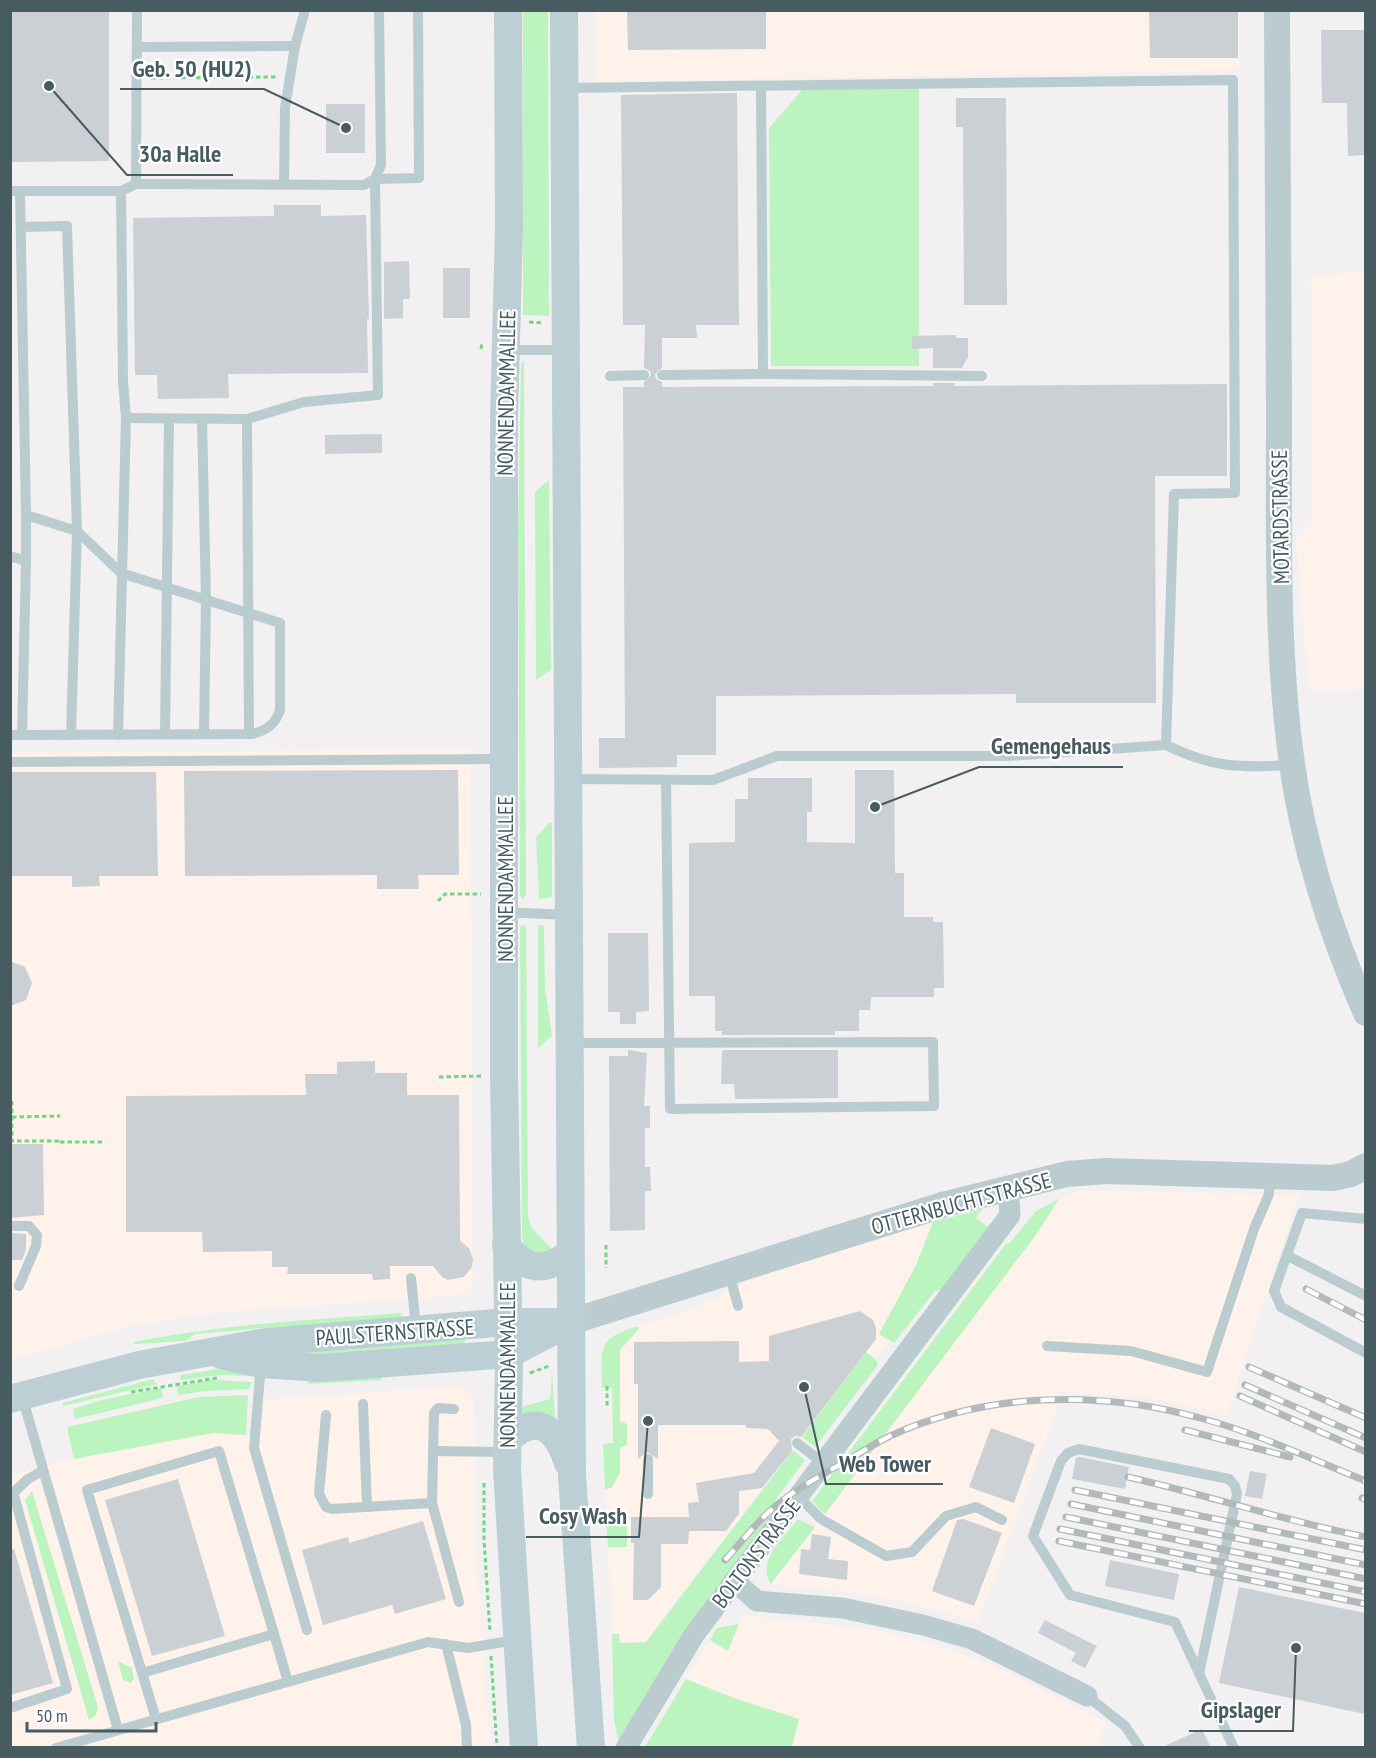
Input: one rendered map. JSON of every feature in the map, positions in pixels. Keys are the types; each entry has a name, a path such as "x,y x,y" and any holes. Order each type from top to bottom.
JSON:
{"main road":[{"name":"NONNENDAMMALLEE","path":"508,10 504,759 506,1245 508,1322 519,1364 500,1448 507,1509 503,1642 524,1748"},
{"path":"564,10 570,1322 591,1748"},
{"path":"506,1245 515,1258 527,1266 541,1267 556,1264 569,1254"},
{"name":"PAULSTERNSTRASSE","path":"16,1397 139,1365 266,1342 508,1322 570,1322"},
{"name":"PAULSTERNSTRASSE","path":"210,1352 261,1364 321,1368 519,1364 570,1322"},
{"path":"500,1448 516,1432 528,1427 541,1426 553,1431 563,1447 578,1492"}],"street":[{"name":"MOTARDSTRASSE","path":"1277,10 1280,521 1286,705 1292,765 1327,914 1365,1012"},
{"path":"1334,1178 1351,1174 1365,1166"},
{"name":"OTTERNBUCHTSTRASSE","path":"570,1322 1008,1187 1067,1174 1106,1171 1334,1178 1365,1182"},
{"name":"BOLTONSTRASSE","path":"626,1748 709,1615 1010,1215 1008,1187"},
{"path":"734,1581 757,1601 842,1608 923,1625 972,1639 1088,1696"}],"lane":[{"path":"136,184 137,10"},
{"path":"284,185 285,108 295,46 305,10"},
{"path":"126,418 247,419 304,402 378,395 375,179 381,165 379,10"},
{"path":"22,735 26,515 21,227 15,191 122,191 136,184 364,186 375,179 419,178 418,10"},
{"path":"137,47 295,46"},
{"path":"564,88 1233,80 1235,492 1174,494 1166,745"},
{"path":"761,86 763,374"},
{"path":"118,735 126,418 123,381 122,191"},
{"path":"21,227 67,226 77,531 71,735"},
{"path":"506,350 565,337"},
{"path":"610,376 644,375"},
{"path":"662,375 982,376"},
{"path":"165,734 169,419"},
{"path":"202,419 206,599 204,734"},
{"path":"247,419 249,734"},
{"path":"10,735 249,734 265,731 276,721 280,710 280,623 121,573 77,531 26,515"},
{"path":"10,556 26,561"},
{"path":"568,779 713,780 777,756 1008,756 1166,745 1201,762 1247,768 1292,765"},
{"path":"10,762 504,759"},
{"path":"569,1043 669,1041 933,1042 934,1106 670,1109 669,1041 666,780"},
{"path":"505,912 568,915"},
{"path":"1047,1346 1131,1352 1207,1372 1254,1229 1269,1194 1270,1176"},
{"path":"1365,1219 1302,1213 1274,1291 1281,1307 1365,1353"},
{"path":"10,1226 28,1226 37,1235 36,1246 19,1286"},
{"path":"1288,1256 1365,1296"},
{"path":"729,1272 738,1306"},
{"path":"411,1278 416,1331"},
{"path":"261,1364 254,1448 307,1630"},
{"path":"16,1397 42,1471 118,1730"},
{"path":"363,1404 367,1507"},
{"path":"454,1409 435,1409 432,1503 459,1602"},
{"path":"326,1415 319,1494 329,1508 432,1503"},
{"path":"797,1443 823,1463"},
{"path":"433,1452 500,1448"},
{"path":"1199,1674 1237,1494 1235,1486 1229,1479 1079,1449 1068,1453 1061,1461 1033,1536 1070,1595 1175,1622 1199,1674 1234,1748"},
{"path":"156,1719 87,1490 219,1451 288,1682"},
{"path":"648,1459 648,1494"},
{"path":"10,1708 67,1689 12,1495 28,1479 42,1471"},
{"path":"798,1496 821,1519 886,1556 912,1552 946,1516 976,1507 1002,1520"},
{"path":"142,1673 274,1634"},
{"path":"56,1748 428,1642 468,1647 503,1642"},
{"path":"446,1644 466,1725 467,1748"},
{"path":"1088,1696 1125,1726 1140,1748"}],"path":[{"path":"137,78 290,76"},
{"path":"507,322 565,337"},
{"path":"438,901 445,894 481,894"},
{"path":"439,1077 482,1076"},
{"path":"12,1101 12,1141 103,1142"},
{"path":"11,1117 60,1116"},
{"path":"606,1245 606,1268"},
{"path":"519,1364 551,1366"},
{"path":"123,1394 222,1378"},
{"path":"607,1386 607,1408"},
{"path":"497,1748 503,1642 484,1539 500,1448"}],"shaded area":[{"path":"595,11 1240,11 1240,70 596,82"},
{"path":"1365,271 1365,689 1309,690 1296,540 1312,523 1311,276"},
{"path":"470,750 473,1283 461,1295 201,1314 125,1327 11,1360 11,752"},
{"path":"1083,1190 1299,1195 1226,1416 1147,1397 1058,1392 1057,1407 978,1622 906,1602 862,1594 771,1584 1038,1232 1059,1199"},
{"path":"974,1210 880,1334 889,1342 876,1360 866,1352 659,1623 615,1693 603,1444 613,1443 612,1388 602,1388 602,1350 614,1333 694,1309 752,1280 787,1267"},
{"path":"462,1386 474,1399 475,1535 490,1747 11,1748 11,1476 60,1461 213,1433 261,1436 262,1400"},
{"path":"742,1615 875,1630 939,1645 1006,1671 1106,1723 1097,1747 645,1748 710,1640 728,1651"}],"green space":[{"path":"523,11 548,11 549,316 523,315"},
{"path":"919,87 919,366 771,366 769,128 802,90"},
{"path":"524,361 526,895 523,899 520,895 518,531 521,364"},
{"path":"549,480 551,670 536,680 535,492"},
{"path":"549,823 552,823 552,897 539,899 536,837"},
{"path":"538,925 543,925 544,928 545,988 552,1036 538,1048"},
{"path":"520,926 526,927 528,1216 531,1227 552,1249 540,1254 524,1248 522,1232"},
{"path":"1059,1199 1038,1232 825,1514 812,1501 1006,1244 1009,1244 1036,1211"},
{"path":"982,1209 976,1218 991,1229 946,1289 935,1291 894,1343 879,1334 916,1265 933,1222"},
{"path":"401,1313 402,1323 293,1331 287,1326 195,1334 186,1341 134,1344 133,1342 233,1327"},
{"path":"639,1326 639,1329 620,1350 620,1421 627,1424 627,1445 620,1448 620,1472 612,1488 605,1489 603,1444 613,1443 612,1388 602,1388 602,1354 608,1340 625,1330"},
{"path":"465,1336 465,1345 301,1357 268,1351"},
{"path":"866,1352 876,1360 878,1365 815,1447 802,1437"},
{"path":"225,1368 248,1371 247,1376 223,1375 180,1380 181,1375"},
{"path":"552,1372 555,1419 519,1421 517,1408 550,1399"},
{"path":"381,1375 382,1380 308,1384 308,1378"},
{"path":"153,1379 157,1384 63,1406 62,1403"},
{"path":"212,1380 252,1382 249,1389 178,1395 177,1386"},
{"path":"161,1388 163,1398 75,1419 73,1409 102,1400"},
{"path":"248,1395 246,1435 213,1433 74,1459 67,1427 199,1397"},
{"path":"793,1450 805,1460 776,1499 774,1514 619,1744 614,1719 612,1634 619,1634 620,1643 646,1642"},
{"path":"32,1491 98,1707 96,1715 89,1720 25,1500"},
{"path":"606,1518 627,1518 627,1547 608,1547"},
{"path":"798,1519 815,1527 771,1584 767,1575 769,1558"},
{"path":"739,1624 728,1651 710,1640 717,1628"},
{"path":"118,1661 132,1668 134,1679 131,1683 123,1680"},
{"path":"686,1679 734,1698 799,1719 792,1747 645,1747"}],"building":[{"path":"10,10 109,10 109,161 10,162"},
{"path":"627,10 766,10 766,49 628,50"},
{"path":"1149,10 1238,10 1238,58 1150,58"},
{"path":"1321,30 1365,30 1365,155 1348,156 1347,103 1322,103"},
{"path":"737,93 739,325 696,325 697,338 662,338 662,368 655,374 656,379 662,382 662,387 933,386 933,383 955,383 954,386 1227,384 1227,476 1155,476 1156,703 1016,703 1016,694 716,696 716,755 677,755 677,767 599,768 599,738 625,738 623,387 644,387 644,382 651,375 650,371 644,368 645,325 623,325 621,95"},
{"path":"956,98 1006,98 1007,305 964,305 963,127 956,127"},
{"path":"326,104 365,104 365,153 326,153"},
{"path":"274,205 321,205 321,216 366,215 368,373 228,374 229,398 158,399 157,375 135,375 133,218 274,216"},
{"path":"409,261 410,299 403,299 403,318 384,319 384,262"},
{"path":"443,268 470,268 470,318 443,318"},
{"path":"956,335 956,338 968,338 968,357 962,368 933,368 933,348 912,349 912,336"},
{"path":"382,434 382,453 325,454 325,435"},
{"path":"458,770 459,875 418,875 419,889 377,889 377,875 185,876 184,771"},
{"path":"855,770 894,770 895,873 904,873 904,917 933,917 933,922 943,922 944,988 934,988 934,997 871,997 870,1010 859,1010 859,1031 835,1031 835,1035 722,1035 722,1031 715,1031 715,996 689,996 689,843 735,842 735,799 748,799 748,778 812,778 812,812 807,812 807,842 855,843"},
{"path":"10,772 156,772 158,876 99,876 100,886 72,887 72,876 10,876"},
{"path":"608,933 648,933 649,1011 636,1012 636,1024 620,1024 620,1012 608,1012"},
{"path":"10,961 25,967 32,983 26,1000 10,1006"},
{"path":"628,1050 647,1053 644,1106 650,1106 650,1128 645,1128 645,1167 650,1167 651,1191 645,1191 645,1230 610,1231 609,1056 628,1056"},
{"path":"722,1050 838,1050 838,1098 735,1099 734,1084 721,1084"},
{"path":"375,1061 375,1073 407,1073 407,1095 459,1095 460,1241 469,1248 473,1259 472,1267 464,1277 448,1280 442,1277 433,1266 390,1266 390,1279 373,1280 372,1274 287,1274 288,1267 272,1267 272,1251 203,1252 202,1232 126,1232 126,1096 306,1095 305,1074 337,1074 337,1062"},
{"path":"10,1144 43,1144 44,1215 10,1218"},
{"path":"10,1233 26,1234 26,1250 22,1260 10,1260"},
{"path":"860,1311 873,1320 876,1339 801,1437 795,1436 791,1439 792,1451 762,1488 739,1491 739,1514 726,1531 689,1531 688,1544 661,1544 661,1587 648,1600 633,1600 634,1543 631,1543 631,1517 689,1517 688,1503 699,1502 696,1483 754,1473 779,1441 768,1429 746,1428 746,1425 658,1425 658,1459 647,1452 638,1459 638,1384 634,1384 634,1342 739,1341 739,1362 769,1361 769,1336"},
{"path":"991,1428 1035,1444 1014,1503 969,1487"},
{"path":"1076,1458 1129,1467 1125,1489 1072,1479"},
{"path":"1250,1471 1267,1474 1262,1499 1245,1496"},
{"path":"178,1479 225,1636 152,1656 105,1500"},
{"path":"963,1519 1002,1533 974,1606 932,1591 957,1520"},
{"path":"423,1521 446,1599 395,1614 392,1605 323,1625 302,1550 348,1537 349,1543"},
{"path":"812,1534 831,1537 828,1559 848,1561 847,1580 799,1574 801,1549 810,1550"},
{"path":"10,1549 14,1549 53,1683 10,1695"},
{"path":"1110,1560 1179,1574 1174,1600 1105,1586"},
{"path":"1239,1587 1365,1613 1365,1714 1219,1683"},
{"path":"1045,1620 1097,1646 1085,1668 1071,1661 1076,1653 1038,1633"},
{"path":"1202,1729 1211,1748 1160,1748"}],"railway":[{"path":"1306,1289 1366,1320"},
{"path":"1249,1367 1366,1418"},
{"path":"1245,1385 1366,1438"},
{"path":"1240,1396 1366,1452"},
{"path":"725,1560 779,1503 878,1442 927,1421 1004,1404 1044,1400 1083,1400 1162,1409 1242,1431 1366,1481"},
{"path":"1185,1430 1290,1457"},
{"path":"1128,1477 1366,1537"},
{"path":"1075,1490 1366,1550"},
{"path":"1362,1498 1366,1500"},
{"path":"1071,1504 1366,1565"},
{"path":"1066,1517 1366,1579"},
{"path":"1060,1529 1366,1592"},
{"path":"1059,1541 1366,1604"}],"place":[{"name":"30a Halle","path":"49,86"},
{"name":"Geb. 50 (HU2)","path":"346,128"},
{"name":"Gemengehaus","path":"875,807"},
{"name":"Web Tower","path":"804,1387"},
{"name":"Cosy Wash","path":"648,1421"},
{"name":"Gipslager","path":"1296,1648"}]}
